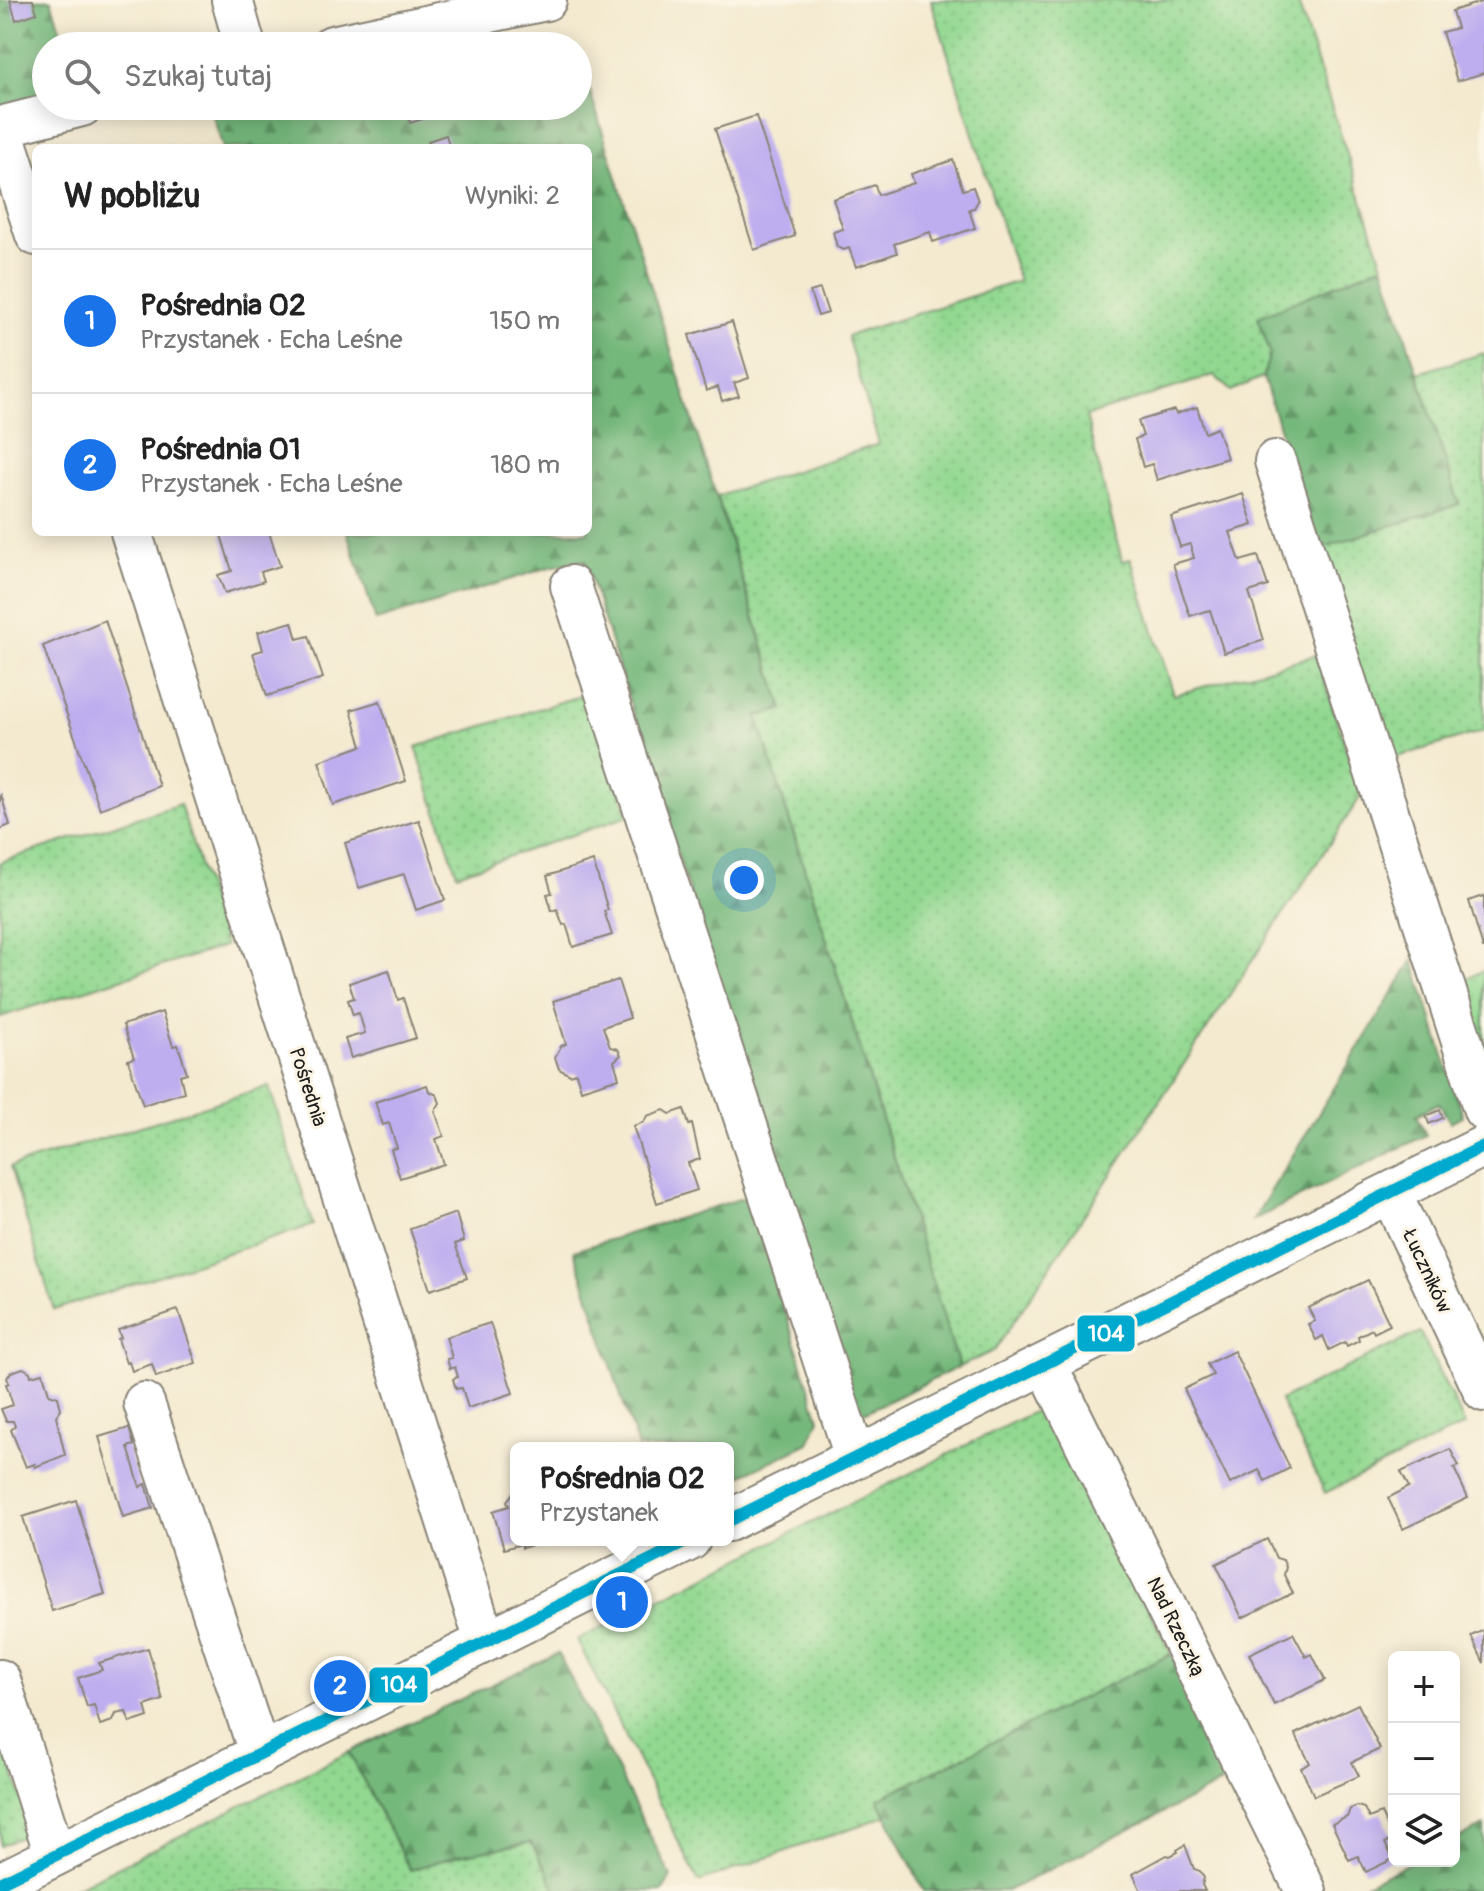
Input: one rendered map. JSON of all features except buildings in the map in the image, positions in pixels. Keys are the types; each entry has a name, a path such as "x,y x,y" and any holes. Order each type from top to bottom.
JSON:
{"street":[{"path":"232,0 241,32"},
{"path":"397,32 546,0"},
{"path":"32,119 1,127 32,223"},
{"path":"1275,461 1484,1110"},
{"name":"Pośrednia","path":"132,536 485,1641"},
{"path":"571,586 855,1457"},
{"path":"734,1518 1484,1146"},
{"name":"Łuczników","path":"1391,1194 1484,1391"},
{"name":"Nad Rzeczką","path":"1046,1364 1306,1891"},
{"path":"144,1403 260,1755"},
{"path":"12,1883 55,1855 678,1546"},
{"path":"0,1680 55,1855"}],"green space":[{"path":"0,0 51,0 61,32 32,32 32,101 0,109"},
{"path":"931,0 1297,0 1383,265 1258,317 1270,353 1263,377 1231,391 1214,375 1086,416 1122,561 1131,559 1174,695 1316,655 1361,796 995,1350 959,1367 757,715 783,709 717,496 879,444 847,336 1019,281"},
{"path":"592,98 783,710 757,716 959,1367 855,1417 585,560 550,567 376,621 348,536 592,536 592,144 222,144 214,120 592,120"},
{"path":"1383,265 1459,504 1318,549 1263,377 1270,353 1258,317"},
{"path":"1484,353 1484,731 1387,760 1318,549 1459,504 1418,373"},
{"path":"589,693 628,816 457,874 416,747"},
{"path":"180,804 225,946 0,1017 0,862"},
{"path":"1413,960 1463,1116 1450,1122 1439,1103 1416,1115 1426,1135 1253,1220"},
{"path":"1484,970 1484,1067 1457,984"},
{"path":"269,1086 313,1225 54,1310 10,1167"},
{"path":"749,1196 819,1419 809,1443 734,1479 734,1442 636,1442 574,1251"},
{"path":"1420,1332 1465,1425 1325,1493 1280,1400"},
{"path":"1049,1404 1171,1654 878,1799 886,1816 699,1882 577,1640"},
{"path":"558,1653 671,1877 662,1891 557,1891 531,1842 459,1855 410,1870 349,1752"},
{"path":"1171,1654 1232,1778 1007,1891 924,1891 878,1799"},
{"path":"0,1729 32,1832 0,1846"},
{"path":"349,1752 410,1870 459,1855 531,1842 557,1891 69,1891"},
{"path":"1484,1826 1484,1891 1352,1891 1401,1867 1460,1867 1460,1838"}],"transit line":[{"name":"104","path":"734,1518 1484,1146"},
{"name":"104","path":"0,1883 678,1546"}],"place":[{"name":"Pośrednia 02","path":"622,1602"},
{"name":"Pośrednia 01","path":"340,1686"}]}
